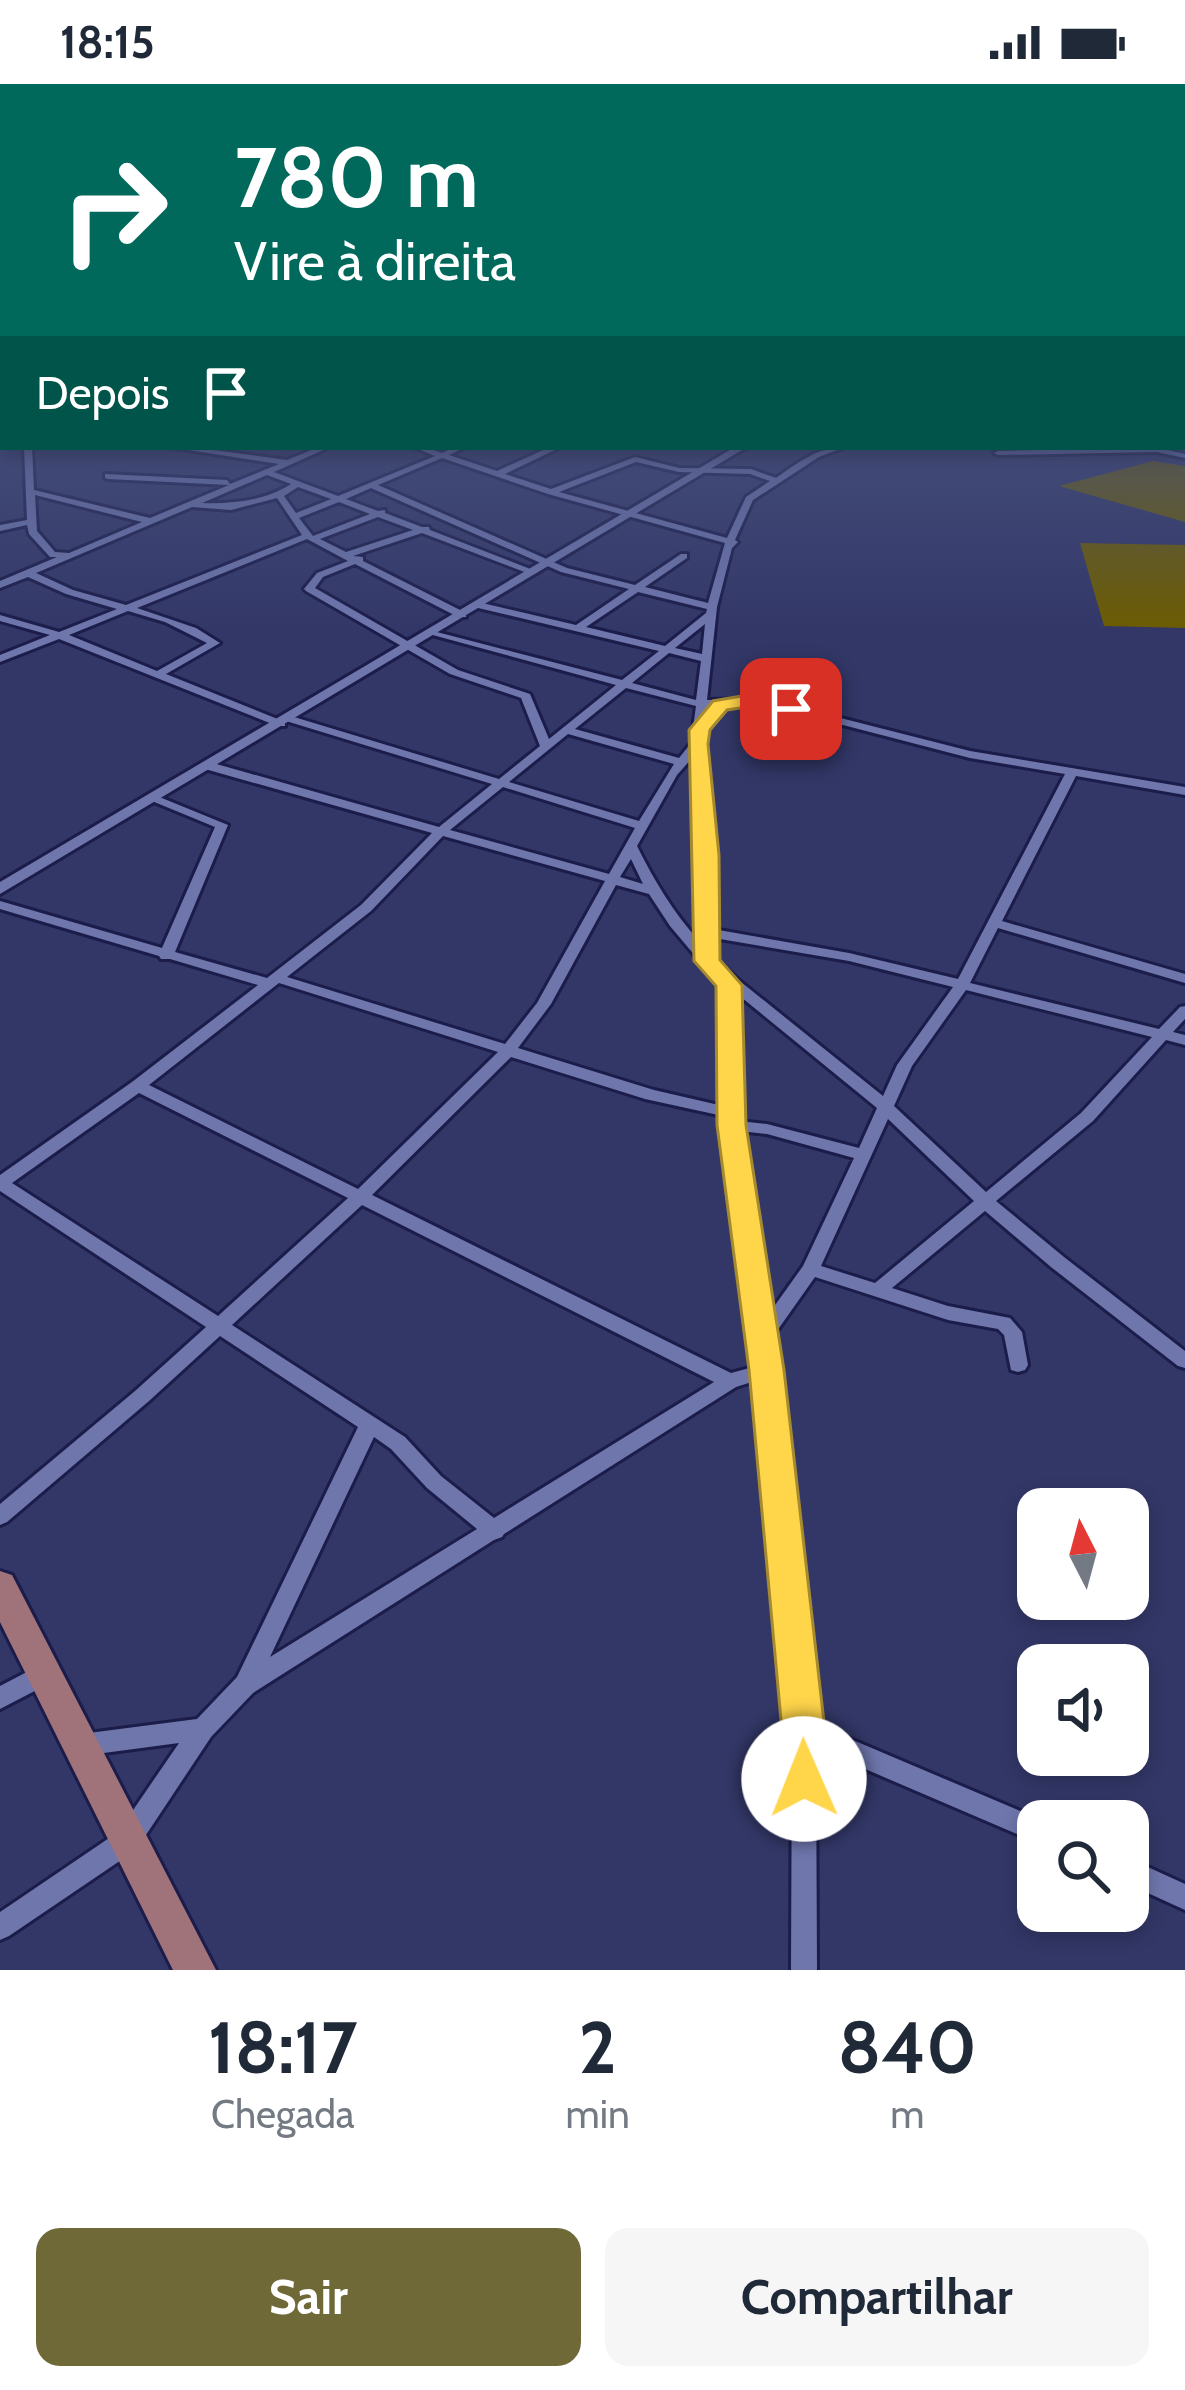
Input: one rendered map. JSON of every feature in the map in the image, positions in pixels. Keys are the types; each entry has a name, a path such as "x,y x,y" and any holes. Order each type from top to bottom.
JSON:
{"main road":[{"path":"0,1586 195,1970"}],"street":[{"path":"29,455 30,522 38,542 53,558"},
{"path":"247,455 289,464"},
{"path":"0,585 53,558 74,554 305,455"},
{"path":"496,474 539,455"},
{"path":"0,889 729,455"},
{"path":"707,961 710,933 699,737 711,611 726,543 746,503 817,455"},
{"path":"295,517 443,456 726,543"},
{"path":"551,492 630,459 701,473 740,470 778,481"},
{"path":"267,472 533,572"},
{"path":"108,476 242,482"},
{"path":"190,504 222,508 281,499 298,483"},
{"path":"373,486 549,562 711,611"},
{"path":"32,492 149,521"},
{"path":"281,499 310,537 462,614"},
{"path":"0,659 382,512"},
{"path":"0,528 30,522"},
{"path":"425,529 355,556 320,575 310,589 316,597 412,645 454,672 526,696 546,746"},
{"path":"580,627 684,556"},
{"path":"29,573 46,583 132,605 215,643 157,675"},
{"path":"478,605 703,658"},
{"path":"495,1531 434,1482 411,1453 0,1183 138,1086 366,908 442,830 711,611"},
{"path":"0,618 58,635 286,722 642,826"},
{"path":"433,632 700,704 766,702 852,727 1052,768 1068,776 1185,790"},
{"path":"0,1516 142,1396 358,1198 509,1050 544,1004 607,882 720,705"},
{"path":"565,730 682,762"},
{"path":"209,766 442,830 607,882 654,891"},
{"path":"760,1340 811,1269 904,1065 962,985 1051,818 1068,776"},
{"path":"154,799 222,825 166,956"},
{"path":"631,846 654,891 729,985 774,1015 884,1106 985,1201 1185,1361"},
{"path":"0,905 862,1154"},
{"path":"995,923 1185,979"},
{"path":"710,933 849,957 1185,1040"},
{"path":"729,985 731,1119 767,1370 804,1731 804,1970"},
{"path":"877,1292 1087,1117 1185,1010"},
{"path":"138,1086 730,1381"},
{"path":"811,1269 903,1300 1003,1323 1012,1332 1018,1365"},
{"path":"896,1280 903,1300"},
{"path":"0,1927 127,1840 203,1729 245,1685 730,1381 767,1370"},
{"path":"245,1685 369,1426"},
{"path":"0,1698 46,1673"},
{"path":"80,1745 203,1729"},
{"path":"804,1731 1017,1822"},
{"path":"1149,1881 1185,1897"}],"shaded area":[{"path":"1153,461 1185,466 1185,522 1059,486"},
{"path":"1080,543 1185,545 1185,628 1104,626"}],"route":[{"path":"791,709 742,699 720,705 700,730 698,744 707,855 707,961 729,985 731,1125 767,1370 804,1731 804,1779"}]}
